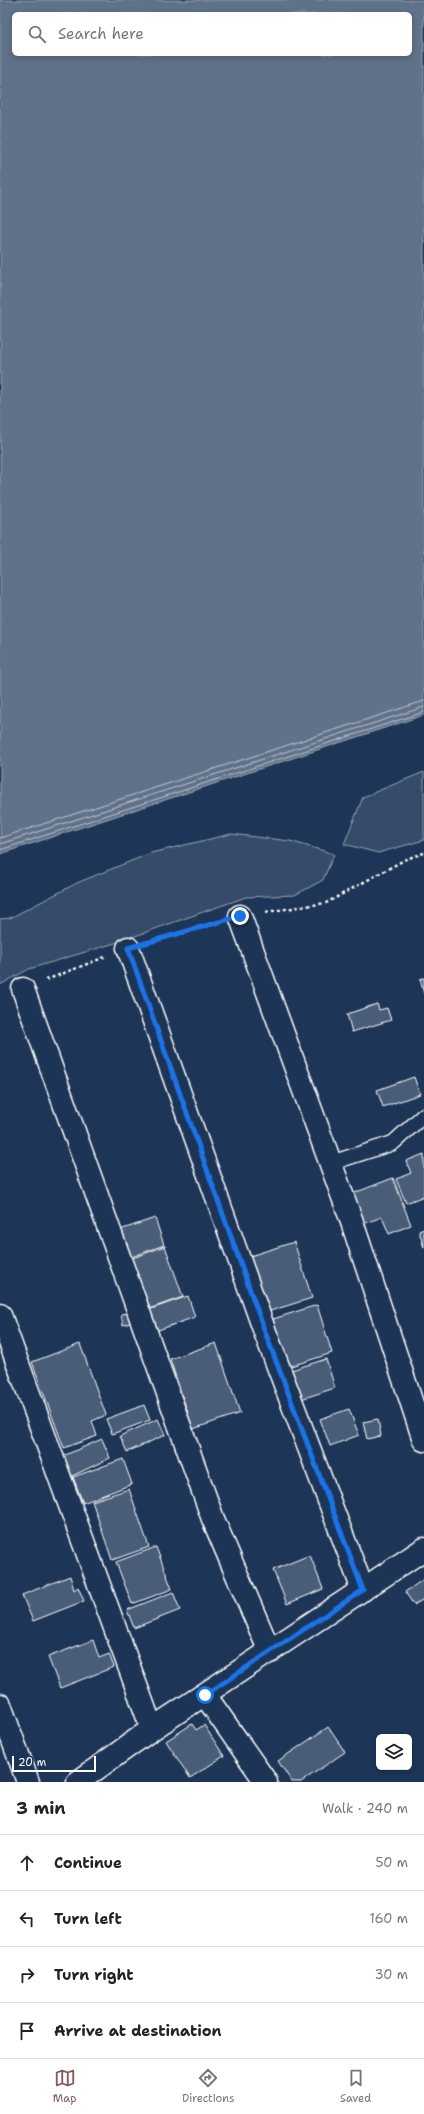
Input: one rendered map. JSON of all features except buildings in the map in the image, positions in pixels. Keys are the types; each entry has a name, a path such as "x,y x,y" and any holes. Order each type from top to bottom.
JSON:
{"street":[{"path":"240,916 351,1219 424,1440"},
{"path":"128,948 265,1332 363,1590"},
{"path":"23,988 213,1519 270,1652"},
{"path":"0,1315 152,1729"},
{"path":"78,1782 152,1729 424,1549"},
{"path":"205,1695 266,1782"},
{"path":"0,1705 28,1782"}],"lane":[{"path":"331,1163 393,1143 424,1115"}],"path":[{"path":"23,988 128,948 240,916 326,903 406,859 424,853"}],"shaded area":[{"path":"424,772 424,840 378,853 344,844 363,797"},
{"path":"231,834 290,841 334,854 323,880 295,895 246,897 115,943 29,969 0,985 0,919 10,918 79,882 151,853"}],"water":[{"path":"0,0 424,0 424,715 0,854"}],"route":[{"path":"205,1695 363,1590 265,1332 128,948 240,916"}]}
